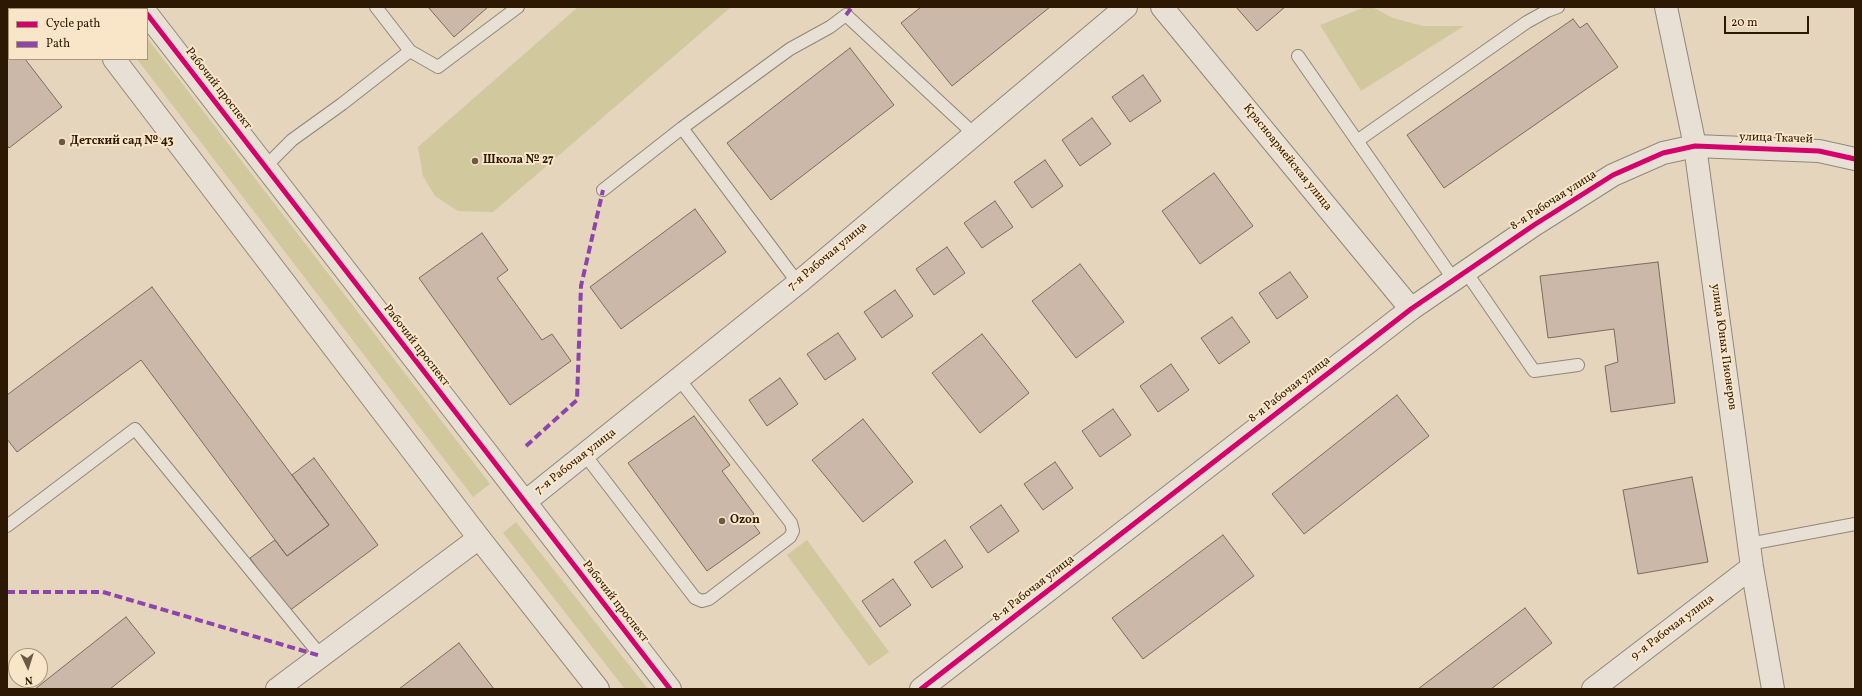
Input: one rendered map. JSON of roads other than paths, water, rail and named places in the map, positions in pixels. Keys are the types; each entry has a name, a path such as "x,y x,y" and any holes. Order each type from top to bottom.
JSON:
{"street":[{"name":"7-я Рабочая улица","path":"525,502 798,283 1126,7"},
{"name":"Красноармейская улица","path":"1162,7 1411,309"},
{"name":"улица Юных Пионеров","path":"1666,7 1695,146 1752,567 1773,689"},
{"name":"Рабочий проспект","path":"148,15 670,689"},
{"path":"115,60 479,538 598,689"},
{"name":"8-я Рабочая улица","path":"921,689 1411,309 1613,175 1663,153 1695,146"},
{"name":"улица Ткачей","path":"1695,146 1818,151 1855,159"},
{"path":"277,689 479,538"},
{"name":"9-я Рабочая улица","path":"1593,689 1752,567"}],"lane":[{"path":"376,7 410,51 438,67 518,7"},
{"path":"1357,141 1527,22 1546,10 1558,7"},
{"path":"603,190 682,128 790,49 830,27 846,15 974,134"},
{"path":"265,167 292,140 342,104 410,51"},
{"path":"1298,56 1357,141 1534,371 1578,365"},
{"path":"682,128 798,283"},
{"path":"585,455 695,598 702,601 709,599 790,537 793,531 791,523 679,379"},
{"path":"7,526 135,429 321,656"},
{"path":"1749,544 1855,524"}],"place":[{"name":"Детский сад № 43","path":"62,142"},
{"name":"Школа № 27","path":"475,161"},
{"name":"Ozon","path":"722,521"}]}
